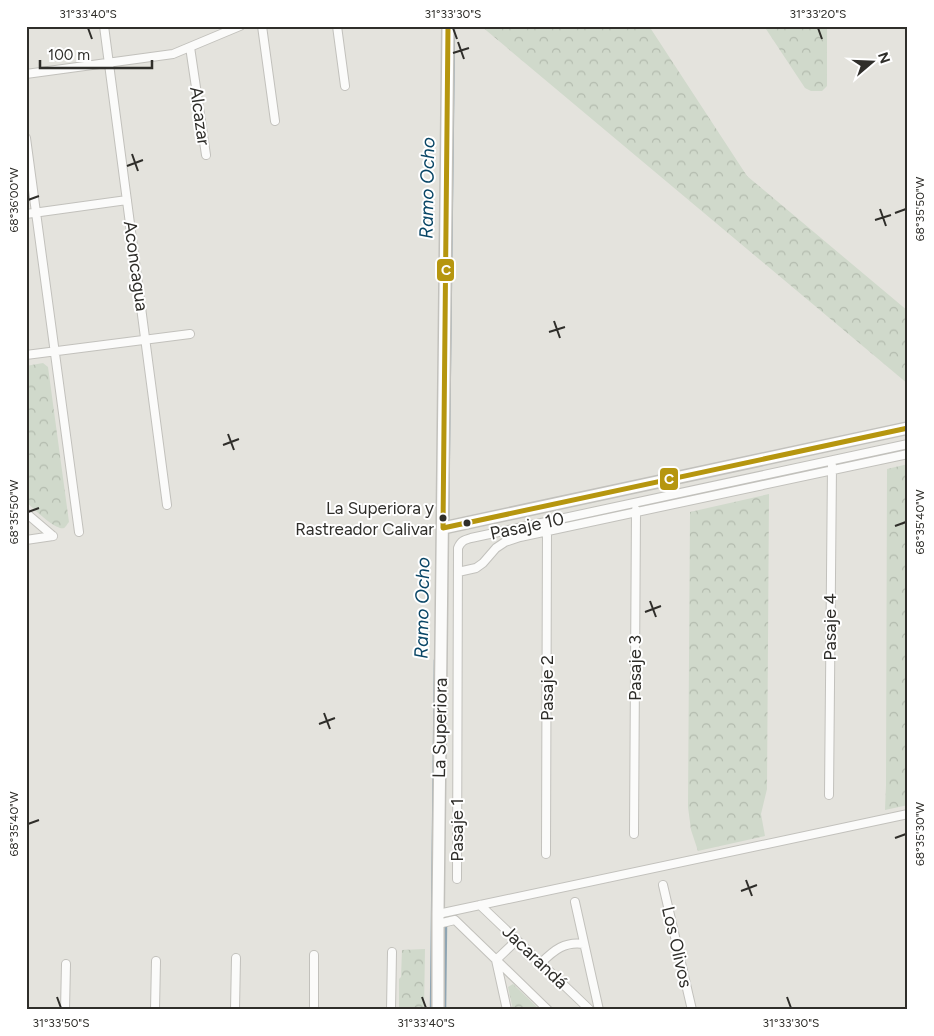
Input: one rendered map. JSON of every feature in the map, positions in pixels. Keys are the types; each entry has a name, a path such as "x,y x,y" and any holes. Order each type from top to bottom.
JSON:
{"street":[{"name":"Aconcagua","path":"104,26 167,505"},
{"path":"26,74 173,54 240,26"},
{"path":"262,26 275,121"},
{"path":"337,26 345,86"},
{"name":"La Superiora","path":"438,1010 448,26"},
{"name":"Alcazar","path":"190,47 206,155"},
{"path":"26,138 79,532"},
{"path":"26,214 127,200"},
{"path":"26,355 190,334"},
{"path":"443,528 908,428"},
{"name":"Pasaje 10","path":"908,444 463,541 458,548 458,572 468,571 484,563 496,548 504,542 547,531 908,454"},
{"name":"Pasaje 4","path":"829,795 832,460"},
{"name":"Pasaje 3","path":"634,834 636,503"},
{"path":"26,513 53,536 26,540"},
{"name":"Pasaje 2","path":"546,854 547,522"},
{"name":"Pasaje 1","path":"457,879 458,572"},
{"path":"438,919 480,905 908,814"},
{"name":"Los Olivos","path":"663,885 692,1010"},
{"path":"575,902 599,1010"},
{"name":"Jacarandá","path":"480,905 590,1010"},
{"name":"Jacarandá","path":"438,919 455,920 548,1010"},
{"path":"506,1010 496,960 517,940"},
{"path":"541,963 550,953 558,948 575,943 584,944"},
{"path":"391,1010 392,952"},
{"path":"314,955 314,1010"},
{"path":"236,958 236,1010"},
{"path":"155,1010 156,961"},
{"path":"65,1010 66,964"}],"green space":[{"path":"481,26 649,26 747,176 908,311 908,384"},
{"path":"764,26 827,26 827,86 822,91 811,91 805,88"},
{"path":"43,363 48,367 69,522 64,528 50,523 26,502 26,366"},
{"path":"908,464 908,805 885,810 887,469"},
{"path":"769,494 767,789 761,814 765,836 698,851 691,830 688,807 690,512"},
{"path":"425,949 424,1010 399,1010 399,979 401,977 402,950"},
{"path":"513,984 540,1010 513,1010 508,987"}],"waterway":[{"path":"448,522 454,26"},
{"name":"Ramo Ocho","path":"431,1010 435,660"},
{"path":"445,1010 446,925"}],"transit line":[{"name":"C","path":"448,26 443,528 908,428"}],"place":[{"name":"La Superiora y Rastreador Calivar","path":"443,518"}]}
